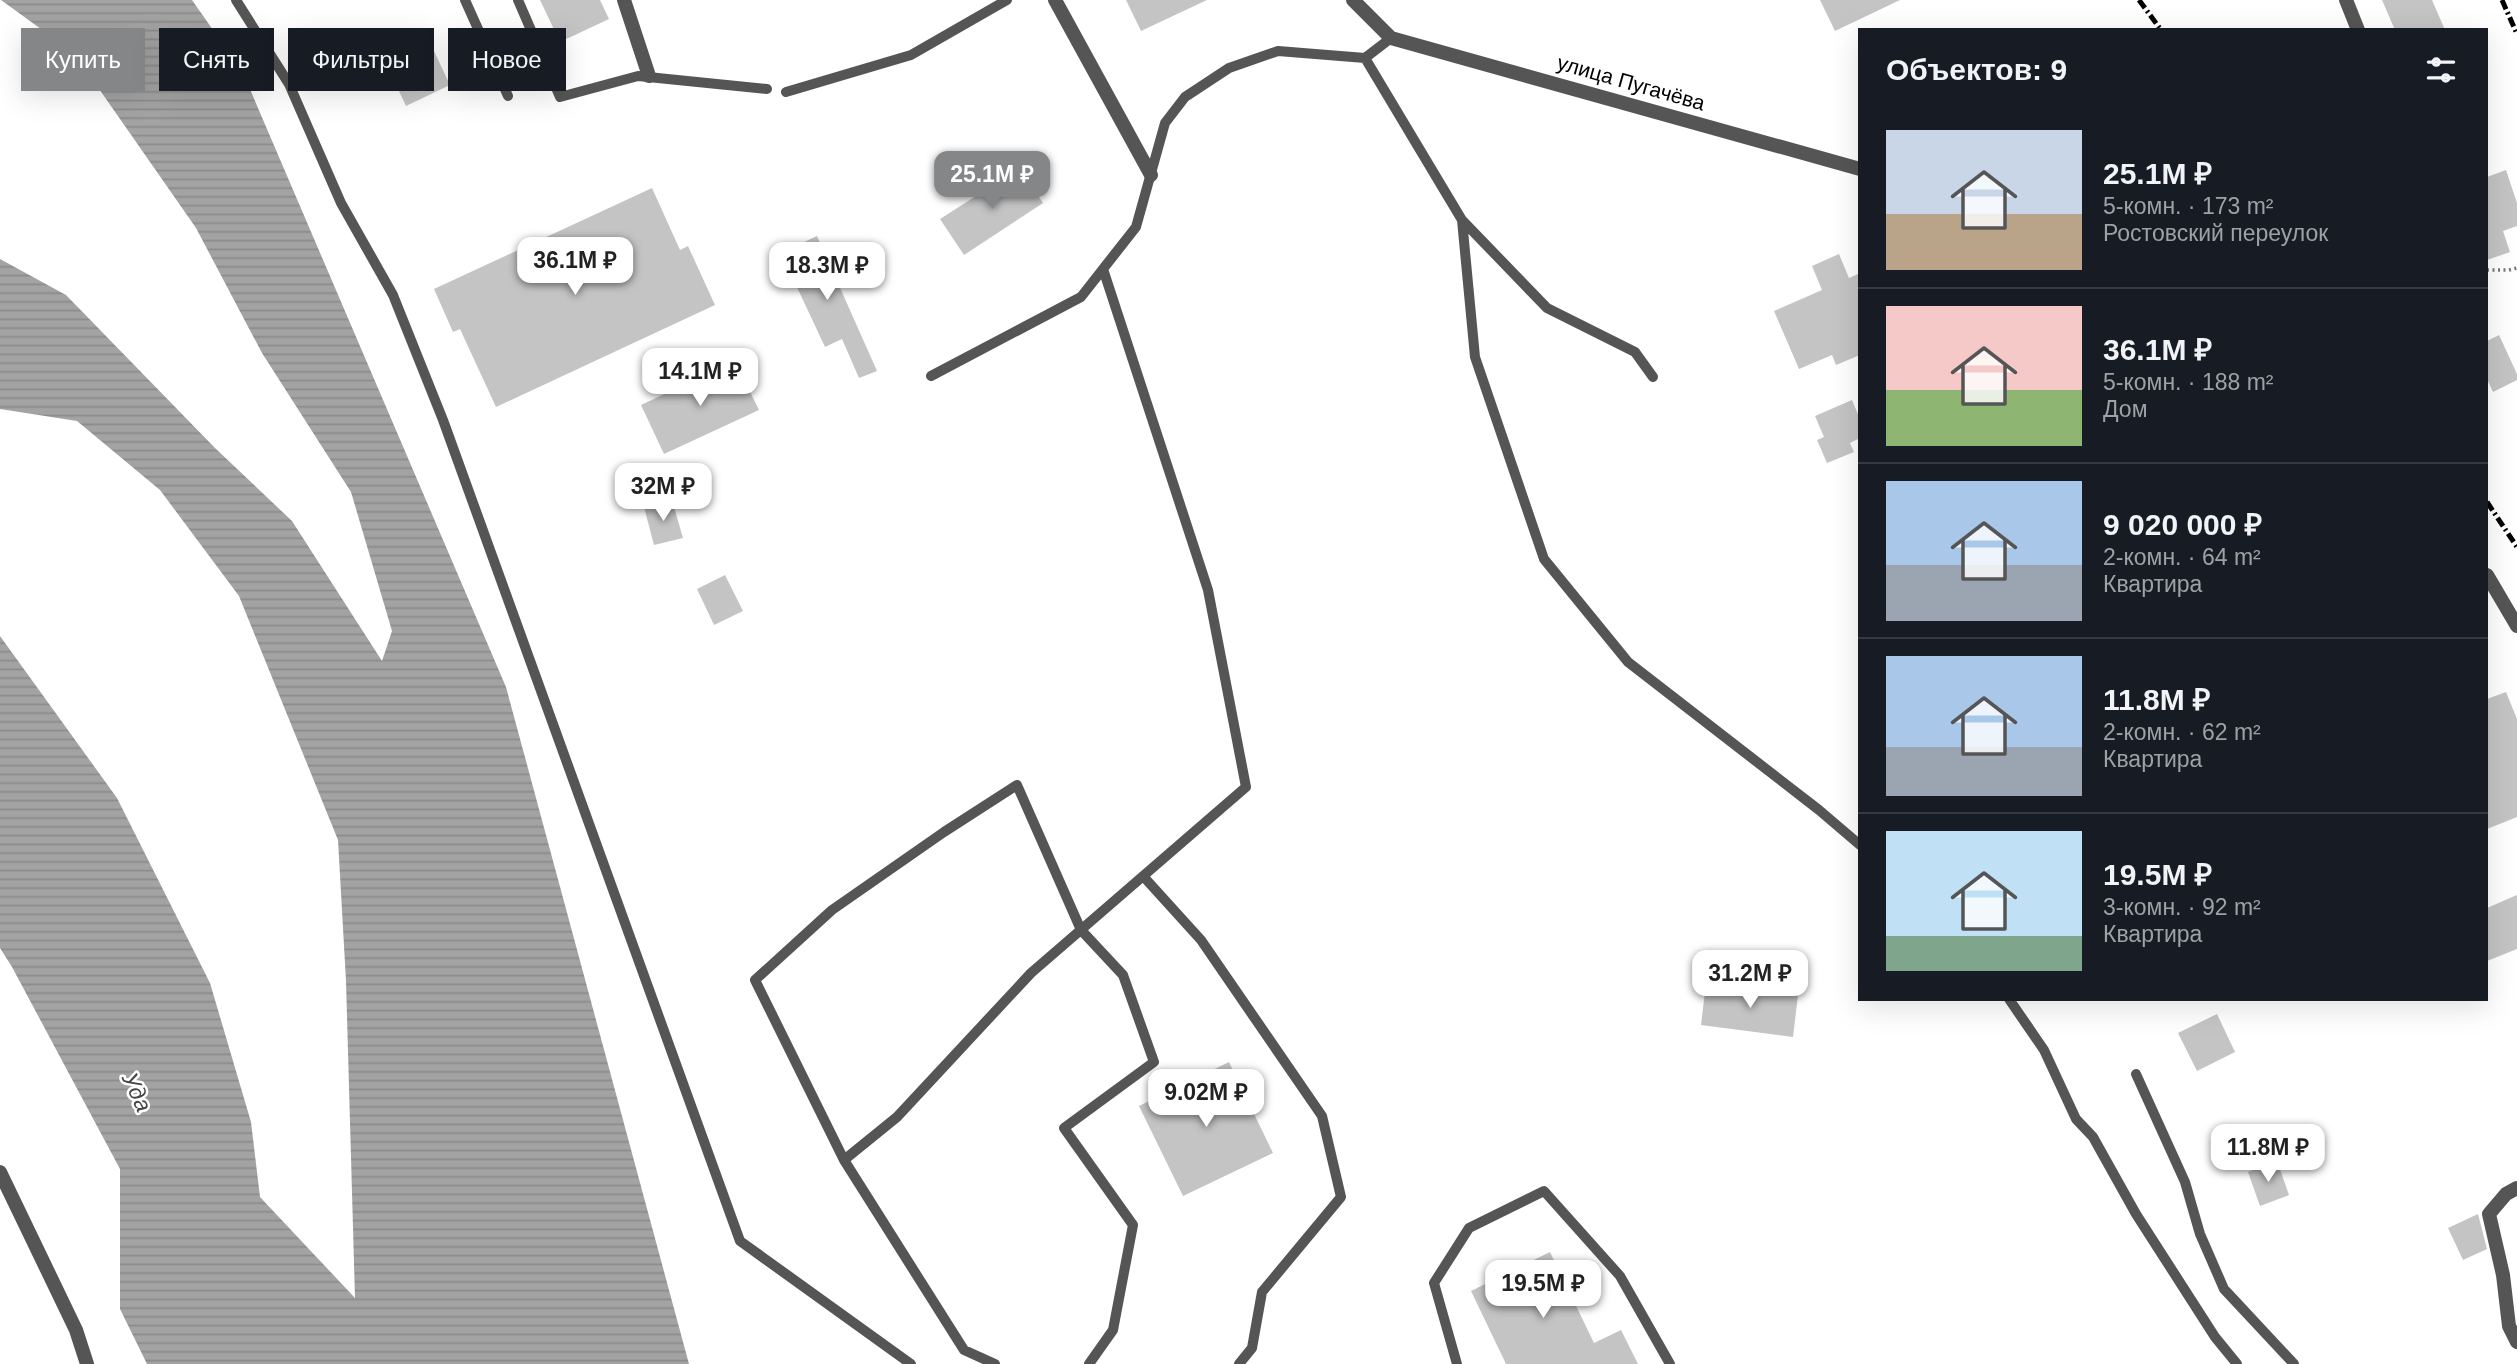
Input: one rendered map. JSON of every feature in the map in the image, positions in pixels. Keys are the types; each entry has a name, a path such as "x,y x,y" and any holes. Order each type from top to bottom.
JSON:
{"street":[{"path":"624,0 649,76"},
{"path":"1055,0 1151,175"},
{"path":"1353,0 1391,38"},
{"path":"2346,0 2357,28"},
{"name":"улица Пугачёва","path":"1391,38 1858,168"},
{"path":"2488,577 2517,626"},
{"path":"0,1172 76,1330 86,1364"},
{"path":"2517,1188 2506,1194 2489,1214 2503,1275 2509,1326 2517,1342"}],"lane":[{"path":"236,0 289,84 341,203 393,295 448,433 740,1241 911,1364"},
{"path":"465,0 508,96"},
{"path":"518,0 559,97 638,76 767,89"},
{"path":"786,92 911,54 1007,0"},
{"path":"931,376 1081,298 1136,227 1165,123 1185,97 1229,68 1278,51 1365,58 1391,38"},
{"path":"1365,58 1462,220 1547,308 1635,352 1653,377"},
{"path":"1462,220 1475,357 1544,559 1628,662 1858,843"},
{"path":"844,1160 897,1117 1031,973 1246,787 1208,590 1103,269"},
{"path":"995,1364 964,1350 844,1160 755,979 832,910 1017,785 1081,930 1124,975 1154,1062 1064,1128 1133,1225 1113,1330 1089,1364"},
{"path":"1143,876 1201,940 1322,1116 1341,1197 1262,1292 1252,1348 1239,1364"},
{"path":"2010,1001 2044,1050 2076,1119 2094,1136 2170,1270 2215,1337 2237,1364"},
{"path":"2136,1074 2185,1182 2200,1234 2224,1289 2294,1364"},
{"path":"1457,1364 1434,1283 1469,1227 1544,1191 1620,1276 1670,1364"}],"path":[{"path":"2488,270 2517,268"}],"water":[{"name":"Уда","path":"1,0 192,0 212,28 159,28 159,91 251,91 506,687 689,1364 147,1364 120,1309 120,1169 0,948 0,636 117,798 210,983 251,1122 260,1197 355,1298 346,981 338,840 239,596 160,490 77,421 0,409 0,259 66,295 215,448 292,521 382,661 392,631 351,492 262,353 196,228 100,91 145,91 145,28 40,28"}],"building":[{"path":"540,0 600,0 609,19 566,39 566,28 553,28"},
{"path":"1126,0 1207,0 1141,31"},
{"path":"1820,0 1900,0 1835,31"},
{"path":"2382,0 2432,0 2444,28 2394,28"},
{"path":"434,51 448,86 406,106 399,91 434,91"},
{"path":"1020,168 1043,203 964,255 940,219"},
{"path":"2506,170 2517,203 2517,226 2503,231 2510,252 2488,260 2488,177"},
{"path":"652,188 680,250 688,246 715,305 496,407 460,329 453,332 434,289"},
{"path":"817,236 877,371 859,378 842,339 825,347 781,253"},
{"path":"1839,254 1849,278 1858,274 1858,356 1836,365 1832,355 1799,369 1774,311 1822,290 1812,266"},
{"path":"2499,335 2517,374 2517,380 2493,392 2488,381 2488,340"},
{"path":"735,361 759,410 664,454 641,405"},
{"path":"1852,400 1858,414 1858,439 1850,443 1854,452 1827,463 1817,440 1824,437 1815,416"},
{"path":"672,500 683,538 654,545 644,507"},
{"path":"725,575 743,611 714,625 697,589"},
{"path":"2506,692 2517,719 2517,817 2488,829 2488,699"},
{"path":"2517,895 2517,949 2488,961 2488,908"},
{"path":"1706,983 1798,995 1793,1037 1701,1025"},
{"path":"2217,1014 2235,1052 2197,1071 2178,1033"},
{"path":"1229,1062 1273,1153 1183,1196 1139,1106"},
{"path":"2277,1161 2289,1195 2260,1206 2248,1172"},
{"path":"2478,1214 2487,1249 2463,1260 2448,1228"},
{"path":"1550,1252 1594,1343 1621,1330 1638,1364 1506,1364 1471,1291"}],"railway":[{"path":"2139,0 2160,28"},
{"path":"2502,0 2517,34"},
{"path":"2488,504 2517,547"}]}
